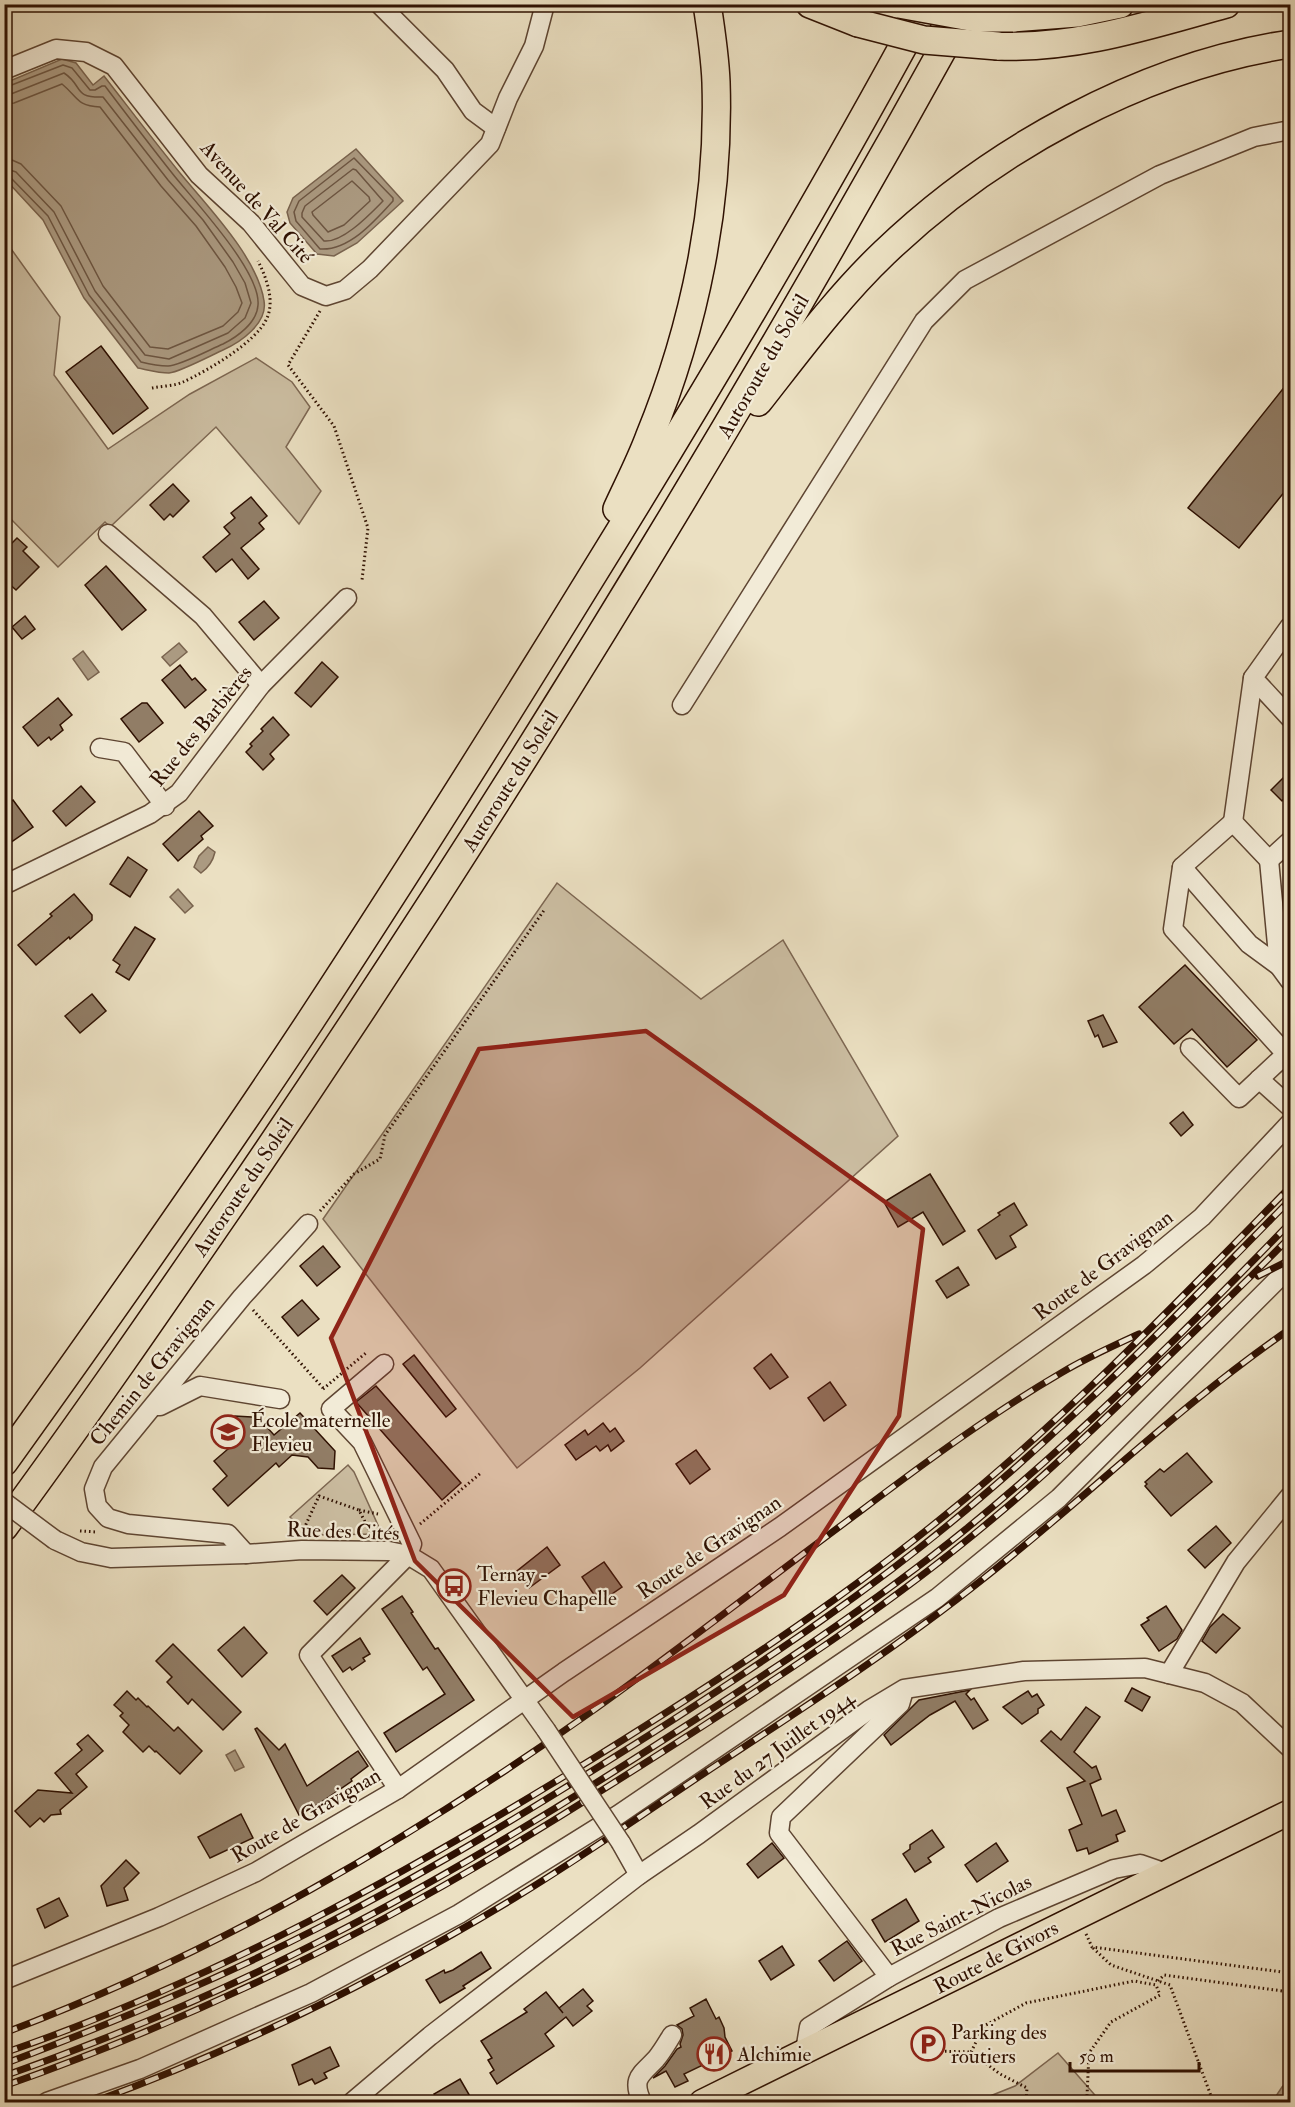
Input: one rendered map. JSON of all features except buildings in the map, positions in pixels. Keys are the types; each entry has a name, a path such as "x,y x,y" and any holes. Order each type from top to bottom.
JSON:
{"highway":[{"path":"562,625 649,440 668,390 697,282 712,192 717,131 716,79 707,4"},
{"path":"810,4 858,23 924,40 998,46 1047,46 1104,38 1226,4"},
{"path":"899,4 976,18 1013,18 1077,13 1120,4"},
{"name":"Autoroute du Soleil","path":"4,1462 137,1274 310,1022 483,753 731,346 926,4"},
{"name":"Autoroute du Soleil","path":"4,1527 164,1302 337,1050 524,759 695,482 874,175 968,4"},
{"path":"695,482 813,332 860,278 911,228 968,183 1025,144 1087,110 1124,94 1214,62 1290,44"}],"main road":[{"name":"Route de Givors","path":"702,2103 805,2050 1290,1812"}],"street":[{"path":"379,4 445,70 473,111 496,128"},
{"path":"326,296 345,290 370,269 490,144 508,98 534,46 545,4"},
{"name":"Avenue de Val Cité","path":"4,70 56,49 86,52 114,66 199,175 250,223 302,286 326,296"},
{"path":"682,705 924,321 964,280 1160,175 1254,137 1290,130"},
{"path":"108,534 203,616 261,685"},
{"name":"Rue des Barbières","path":"4,885 100,840 165,806 179,794 261,685 347,598"},
{"path":"1190,1048 1239,1098 1286,1054 1173,929 1182,867 1233,822 1253,678 1290,626"},
{"path":"1253,678 1290,718"},
{"path":"100,748 124,752 165,806"},
{"path":"1233,822 1269,860 1279,966"},
{"path":"1269,860 1290,841"},
{"path":"1182,867 1249,944 1279,966 1290,981"},
{"path":"1259,1079 1290,1107"},
{"name":"Route de Gravignan","path":"4,1980 159,1917 256,1872 398,1789 564,1672 780,1527 1144,1265 1202,1217 1290,1123"},
{"name":"Chemin de Gravignan","path":"246,1554 228,1534 128,1524 108,1518 97,1506 94,1489 103,1467 242,1297 308,1224"},
{"path":"47,2103 140,2069 311,1993 459,1914 618,1815 937,1598 963,1577 1059,1498 1290,1267"},
{"path":"384,1364 330,1408 362,1442 412,1544 408,1555 309,1655 398,1789"},
{"path":"153,1406 160,1406 200,1386 280,1399"},
{"path":"1169,1674 1236,1562 1290,1496"},
{"name":"Rue des Cités","path":"4,1502 55,1540 81,1552 111,1558 302,1550 371,1550 408,1555 431,1569 546,1730 621,1843 639,1875"},
{"name":"Rue du 27 Juillet 1944","path":"352,2103 430,2036 639,1875 869,1710 904,1689 1024,1671 1145,1668 1205,1683 1242,1703 1290,1748"},
{"path":"889,1977 779,1833 781,1817 900,1704 904,1689"},
{"name":"Rue Saint-Nicolas","path":"805,2050 809,2027 889,1977 999,1918 1114,1869 1140,1864 1166,1873"},
{"path":"639,2101 637,2091 639,2074 657,2058 672,2035"}],"path":[{"path":"152,388 182,383 240,349 256,336 268,317 270,298 265,276 256,258"},
{"path":"326,296 318,316 288,365 334,426 368,528 362,580"},
{"path":"308,1224 354,1174 380,1160 385,1136 545,909"},
{"path":"242,1297 323,1388"},
{"path":"407,1535 481,1473"},
{"path":"302,1550 302,1535 319,1496 359,1510 373,1536 371,1550"},
{"path":"1077,1917 1092,1947 1111,1965 1170,1985 1211,2096"},
{"path":"1092,1947 1290,1973"},
{"path":"1073,2103 1087,2096 1089,2053 1111,2022 1160,1995 1156,1985 1164,1975 1290,1992"},
{"path":"971,2052 984,2026 1026,2003 1134,1982 1156,1985"},
{"path":"936,2051 971,2052 1000,2074 1027,2088 1026,2103"}],"highlighted area":[{"path":"646,1031 923,1229 899,1416 784,1595 573,1717 415,1561 331,1338 479,1049"}],"shaded area":[{"path":"4,239 60,317 54,375 108,449 190,394 256,358 292,382 310,407 286,447 321,491 299,524 216,427 110,527 105,522 58,567 5,513"},
{"path":"557,883 701,999 783,940 898,1136 640,1368 517,1468 323,1219"},
{"path":"348,1465 354,1472 382,1534 308,1535 290,1517"},
{"path":"1058,2053 1101,2102 975,2102 1015,2086"}],"water":[{"path":"62,59 76,63 93,85 104,76 242,250 260,285 264,309 258,324 238,342 174,372 138,368 84,298 43,220 5,179 5,83"},
{"path":"356,149 403,201 357,243 334,256 317,254 290,223 287,212 293,198"},
{"path":"179,643 187,652 170,666 162,657"},
{"path":"83,651 99,672 88,680 73,659"},
{"path":"208,847 215,852 210,864 201,873 194,867 199,856"},
{"path":"178,889 193,906 185,913 170,897"},
{"path":"235,1750 244,1767 235,1771 226,1755"},
{"path":"1290,2079 1290,2102 1272,2102 1282,2087"}],"railway":[{"path":"4,2053 158,1993 307,1922 452,1843 523,1801 776,1641 907,1546 994,1474 1082,1395 1290,1187"},
{"path":"4,2064 85,2033 205,1982 365,1904 572,1783 779,1650 901,1562 1020,1464 1138,1353 1290,1200"},
{"path":"4,2076 128,2029 209,1994 288,1957 371,1914 541,1817 780,1664 893,1585 1009,1493 1092,1419 1290,1223"},
{"path":"4,2086 101,2050 197,2010 383,1919 532,1834 760,1689 920,1577 1018,1497 1105,1418 1290,1237"},
{"path":"1258,1276 1290,1260"},
{"path":"93,2102 202,2059 308,2011 463,1929 562,1868 812,1702 950,1605 1022,1548 1172,1419 1290,1329"},
{"path":"4,2033 161,1967 312,1889 385,1847 457,1802 598,1707 984,1421 1070,1368 1139,1334"}],"place":[{"name":"École maternelle Flevieu","path":"228,1432"},
{"name":"Ternay - Flevieu Chapelle","path":"454,1586"},
{"name":"Parking des routiers","path":"928,2044"},
{"name":"Alchimie","path":"714,2054"}]}
